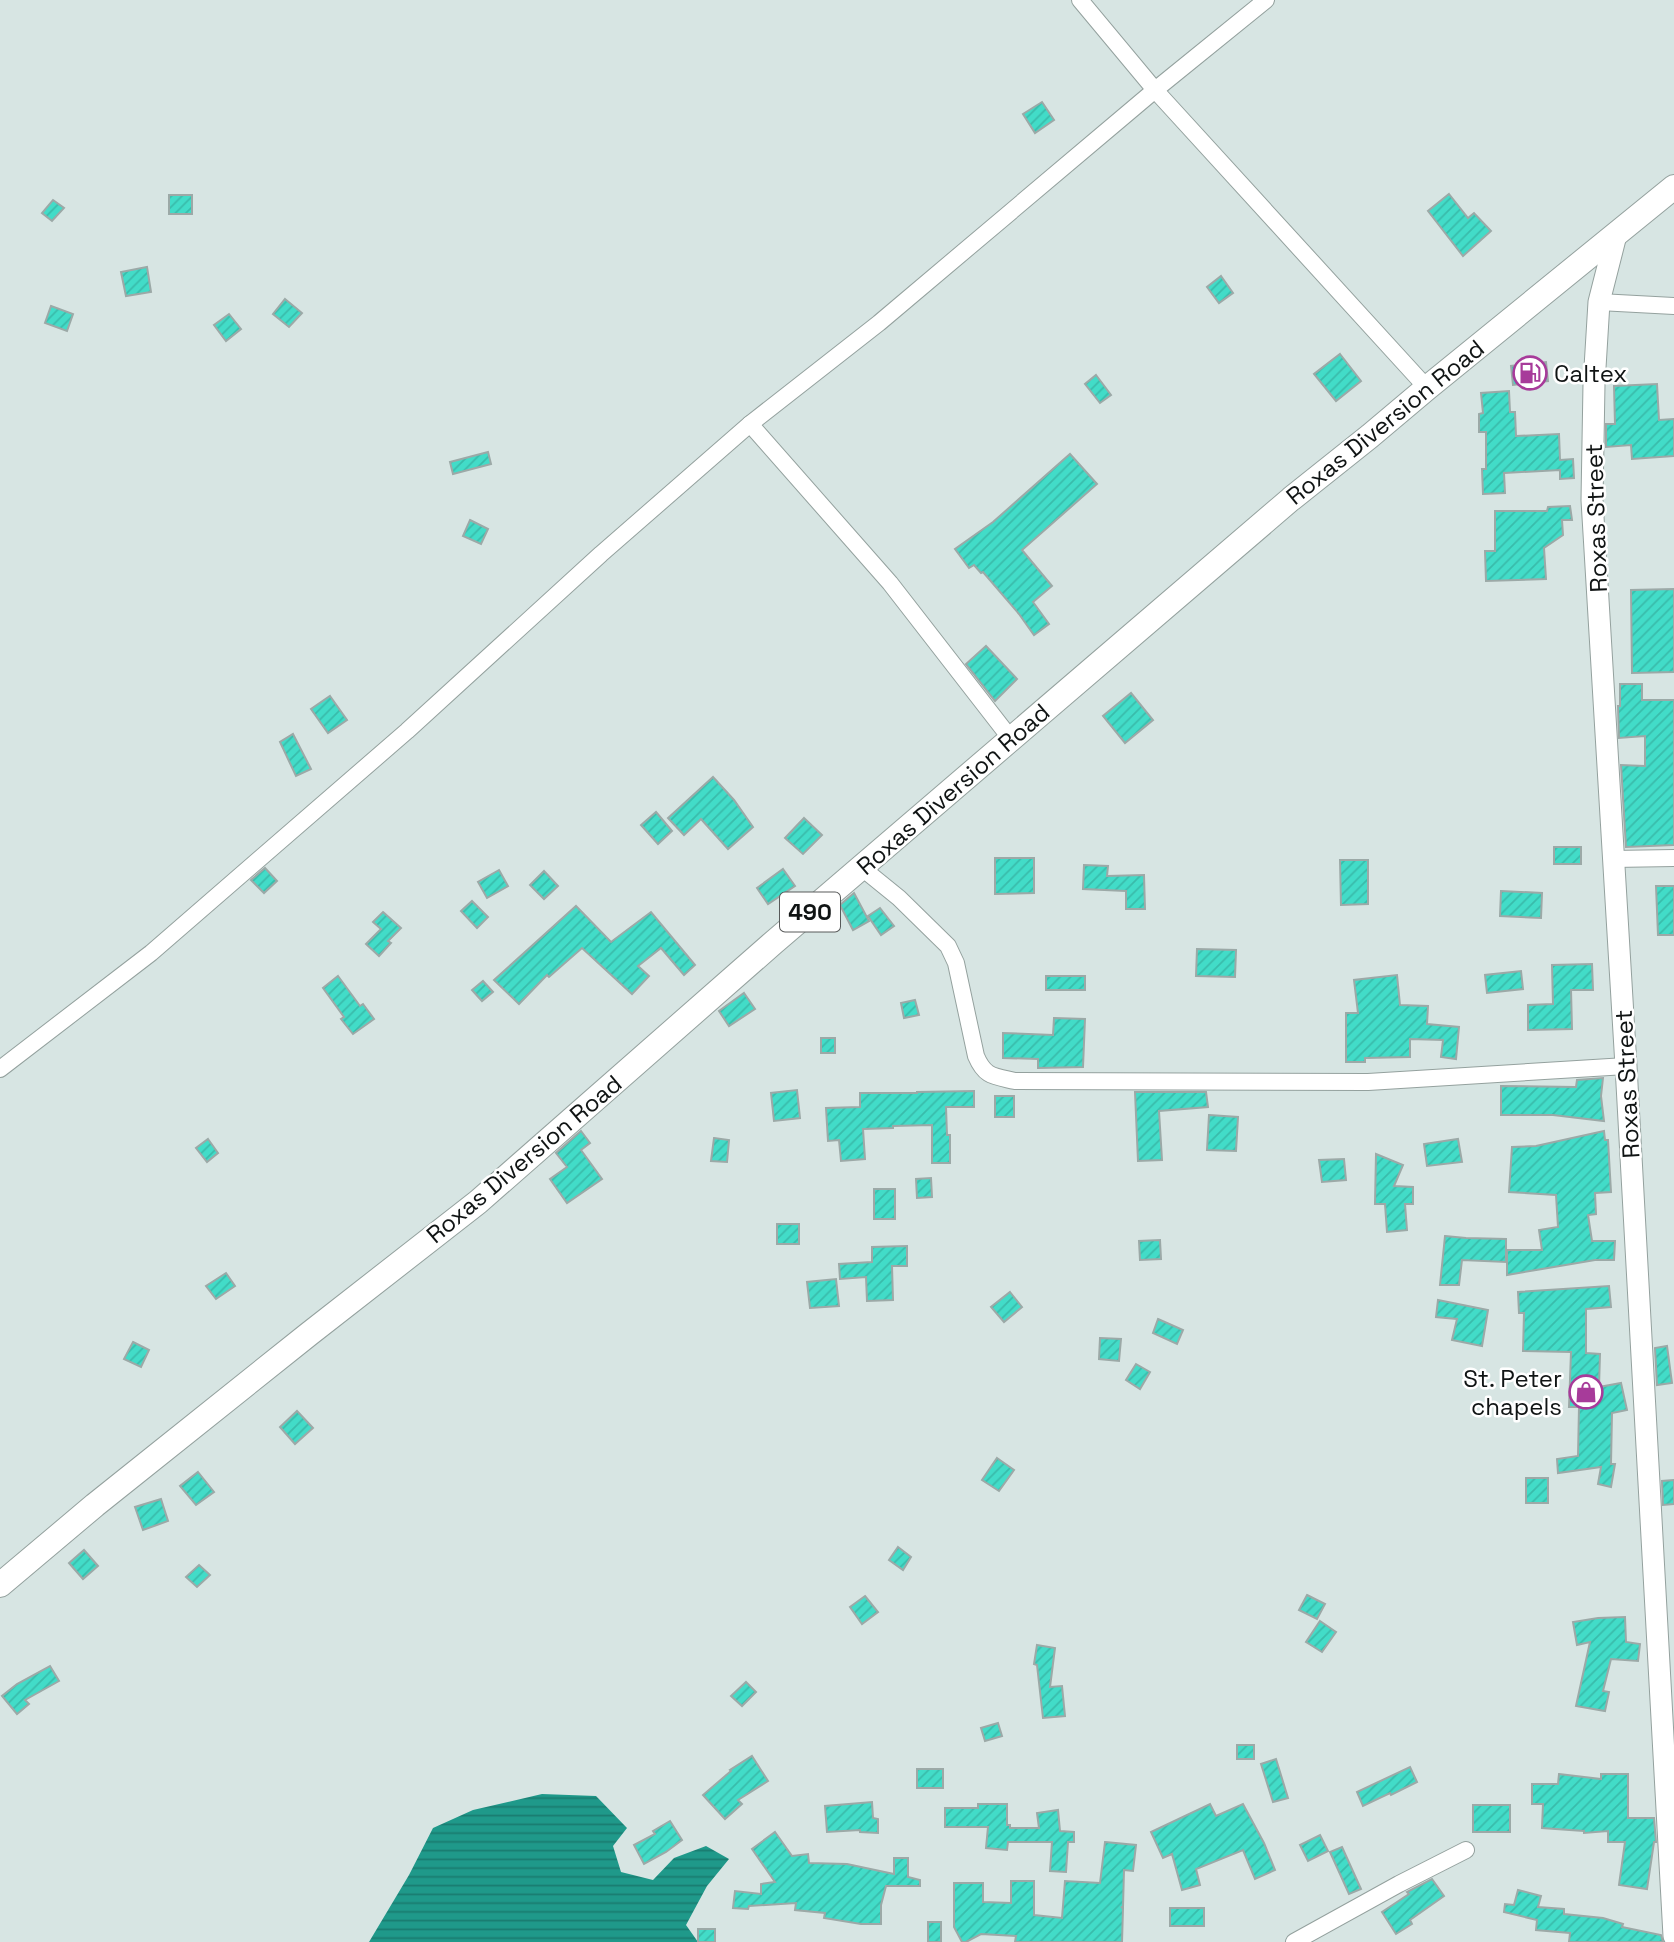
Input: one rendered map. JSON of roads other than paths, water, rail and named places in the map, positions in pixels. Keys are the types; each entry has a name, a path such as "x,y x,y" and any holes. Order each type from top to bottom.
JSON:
{"main road":[{"name":"490","path":"1616,234 1674,187"},
{"name":"Roxas Diversion Road","path":"0,1585 181,1437 478,1202 773,943 1291,499 1616,234"},
{"name":"Roxas Street","path":"1616,234 1599,302 1592,500 1674,1936"}],"street":[{"path":"1080,0 1155,90 1427,388"},
{"path":"0,1069 162,944 750,424 879,323 1266,0"},
{"path":"1599,302 1674,306"},
{"path":"750,424 890,583 1011,739"},
{"path":"1613,859 1674,858"},
{"path":"862,868 899,898 948,946 956,964 976,1056 981,1069 993,1076 1015,1081 1368,1082 1626,1066"},
{"path":"1294,1942 1466,1850"}],"place":[{"name":"Caltex","path":"1530,373"},
{"name":"St. Peter chapels","path":"1586,1392"}]}
